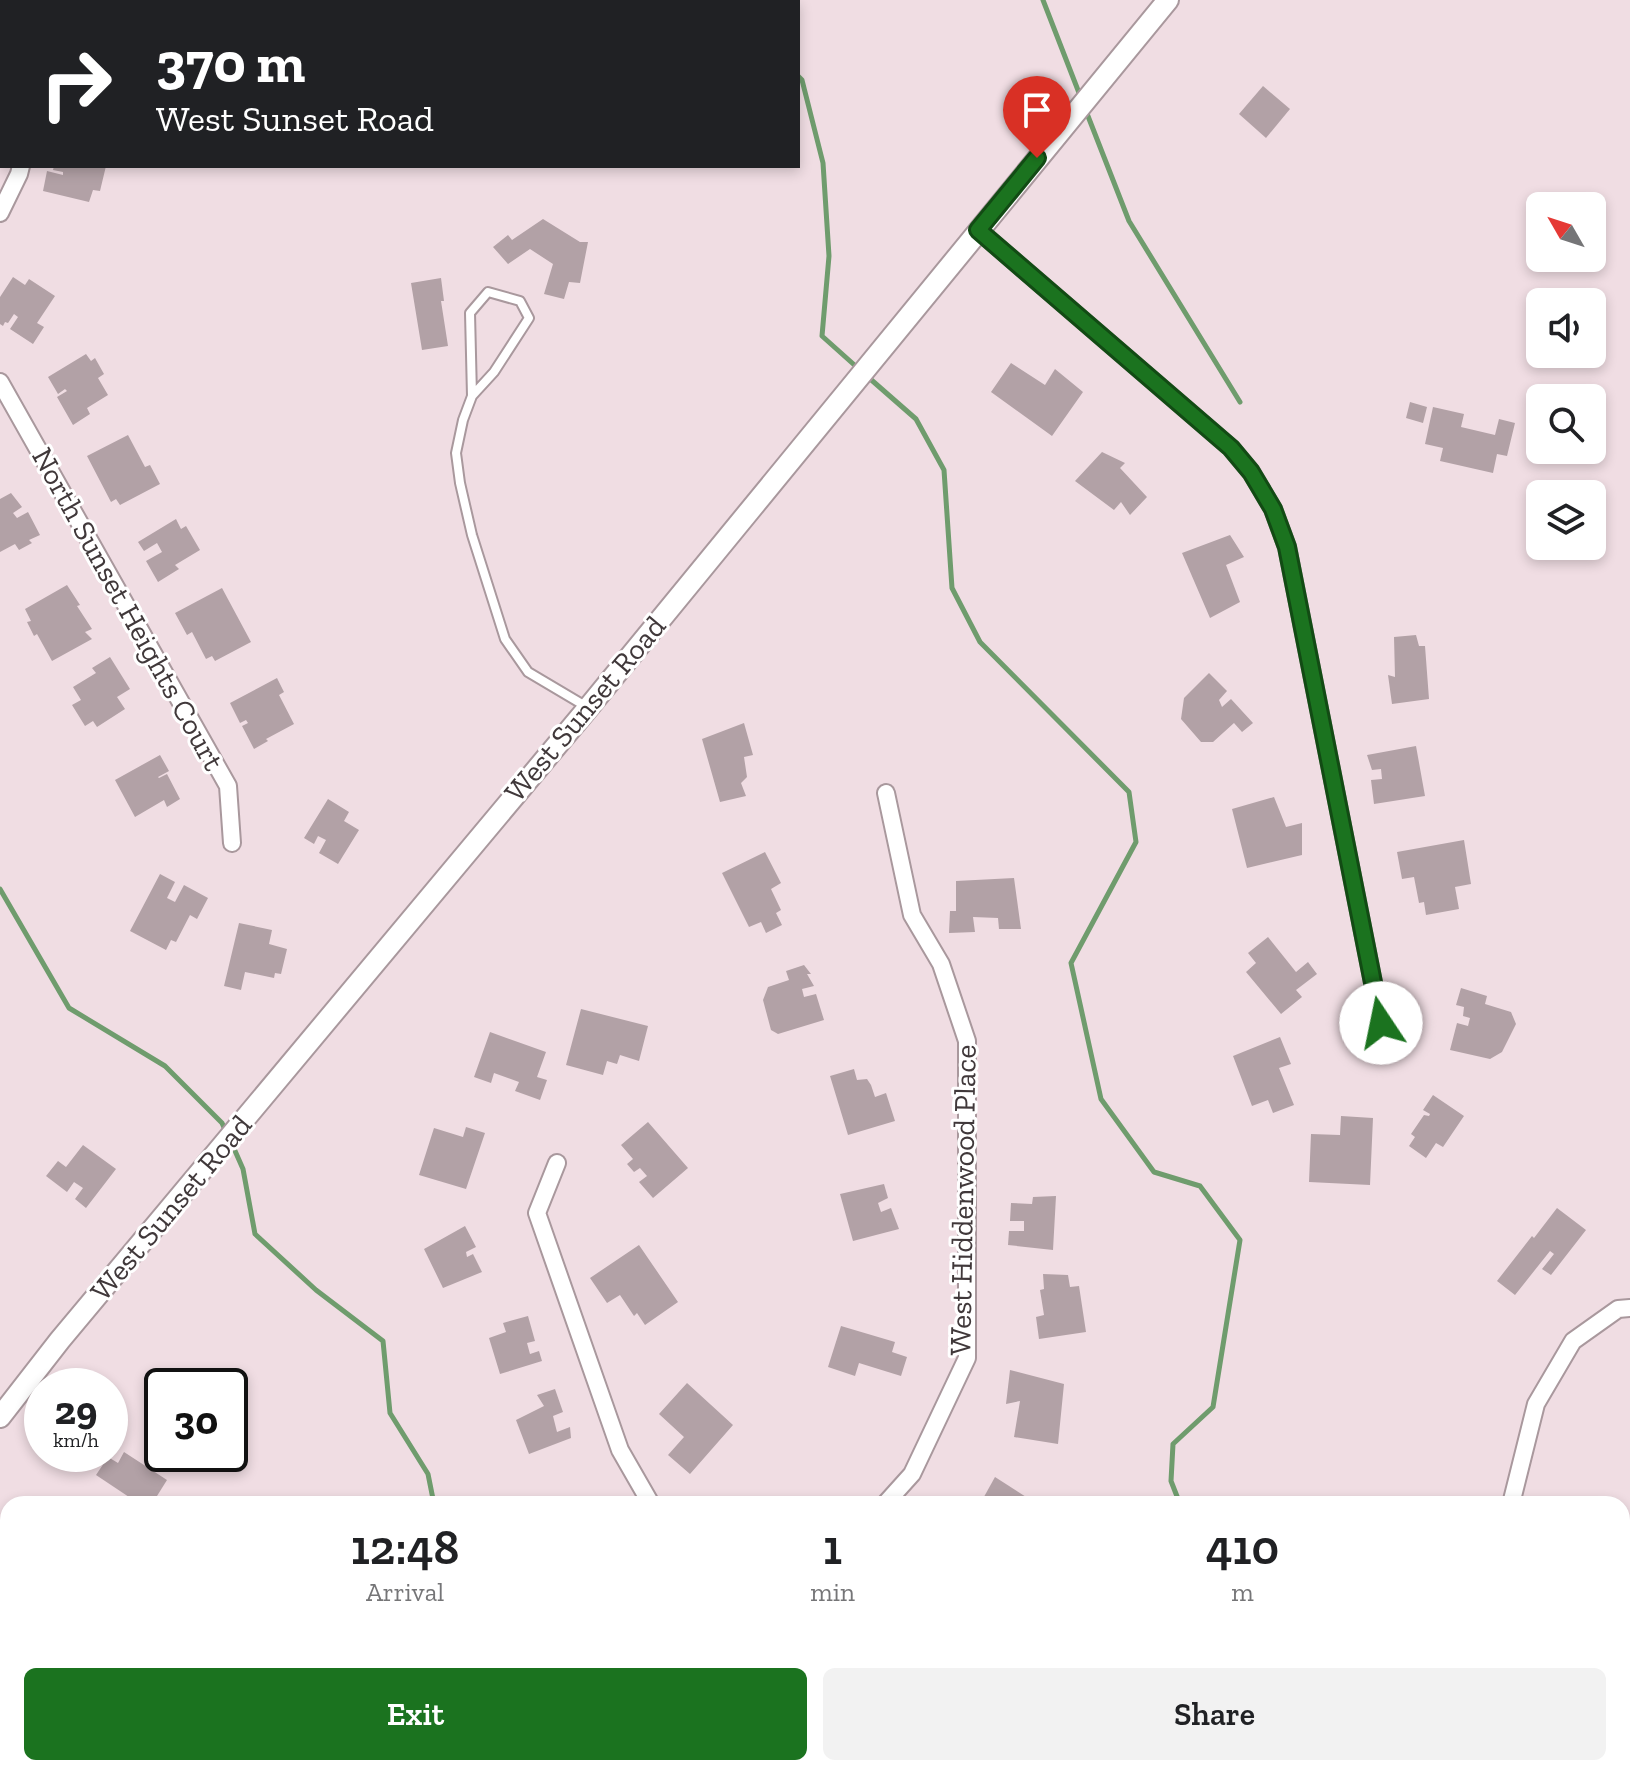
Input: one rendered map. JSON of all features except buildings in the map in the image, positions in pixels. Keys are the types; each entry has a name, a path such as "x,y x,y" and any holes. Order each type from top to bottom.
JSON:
{"street":[{"name":"West Sunset Road","path":"0,1417 60,1340 588,708 1168,0"},
{"path":"0,213 20,168"},
{"path":"978,230 1231,448 1251,472 1273,509 1287,547 1381,1023"},
{"name":"North Sunset Heights Court","path":"0,382 228,786 232,843"},
{"name":"West Hiddenwood Place","path":"886,793 912,915 941,964 967,1041 967,1358 912,1474 892,1496"},
{"path":"557,1163 537,1213 620,1450 646,1496"},
{"path":"1513,1496 1536,1404 1573,1341 1618,1309 1630,1308"}],"lane":[{"path":"472,396 494,372 529,318 520,301 488,292 470,313 472,396 456,453 460,483 472,535 505,639 528,672 588,708"}],"waterway":[{"path":"1043,0 1081,98"},
{"path":"800,78 823,163 829,256 822,336 860,370"},
{"path":"1086,111 1129,221 1240,402"},
{"path":"868,377 916,419 944,470 952,588 980,642 1129,792 1136,842 1071,963 1101,1099 1154,1172 1200,1186 1240,1240 1213,1407 1173,1444 1171,1481 1177,1496"},
{"path":"0,889 69,1008 165,1066 222,1123 226,1132"},
{"path":"232,1144 243,1169 255,1234 316,1290 383,1341 390,1413 428,1474 432,1496"}],"route":[{"path":"1037,158 978,230 1231,448 1251,472 1273,509 1287,547 1381,1023"}]}
